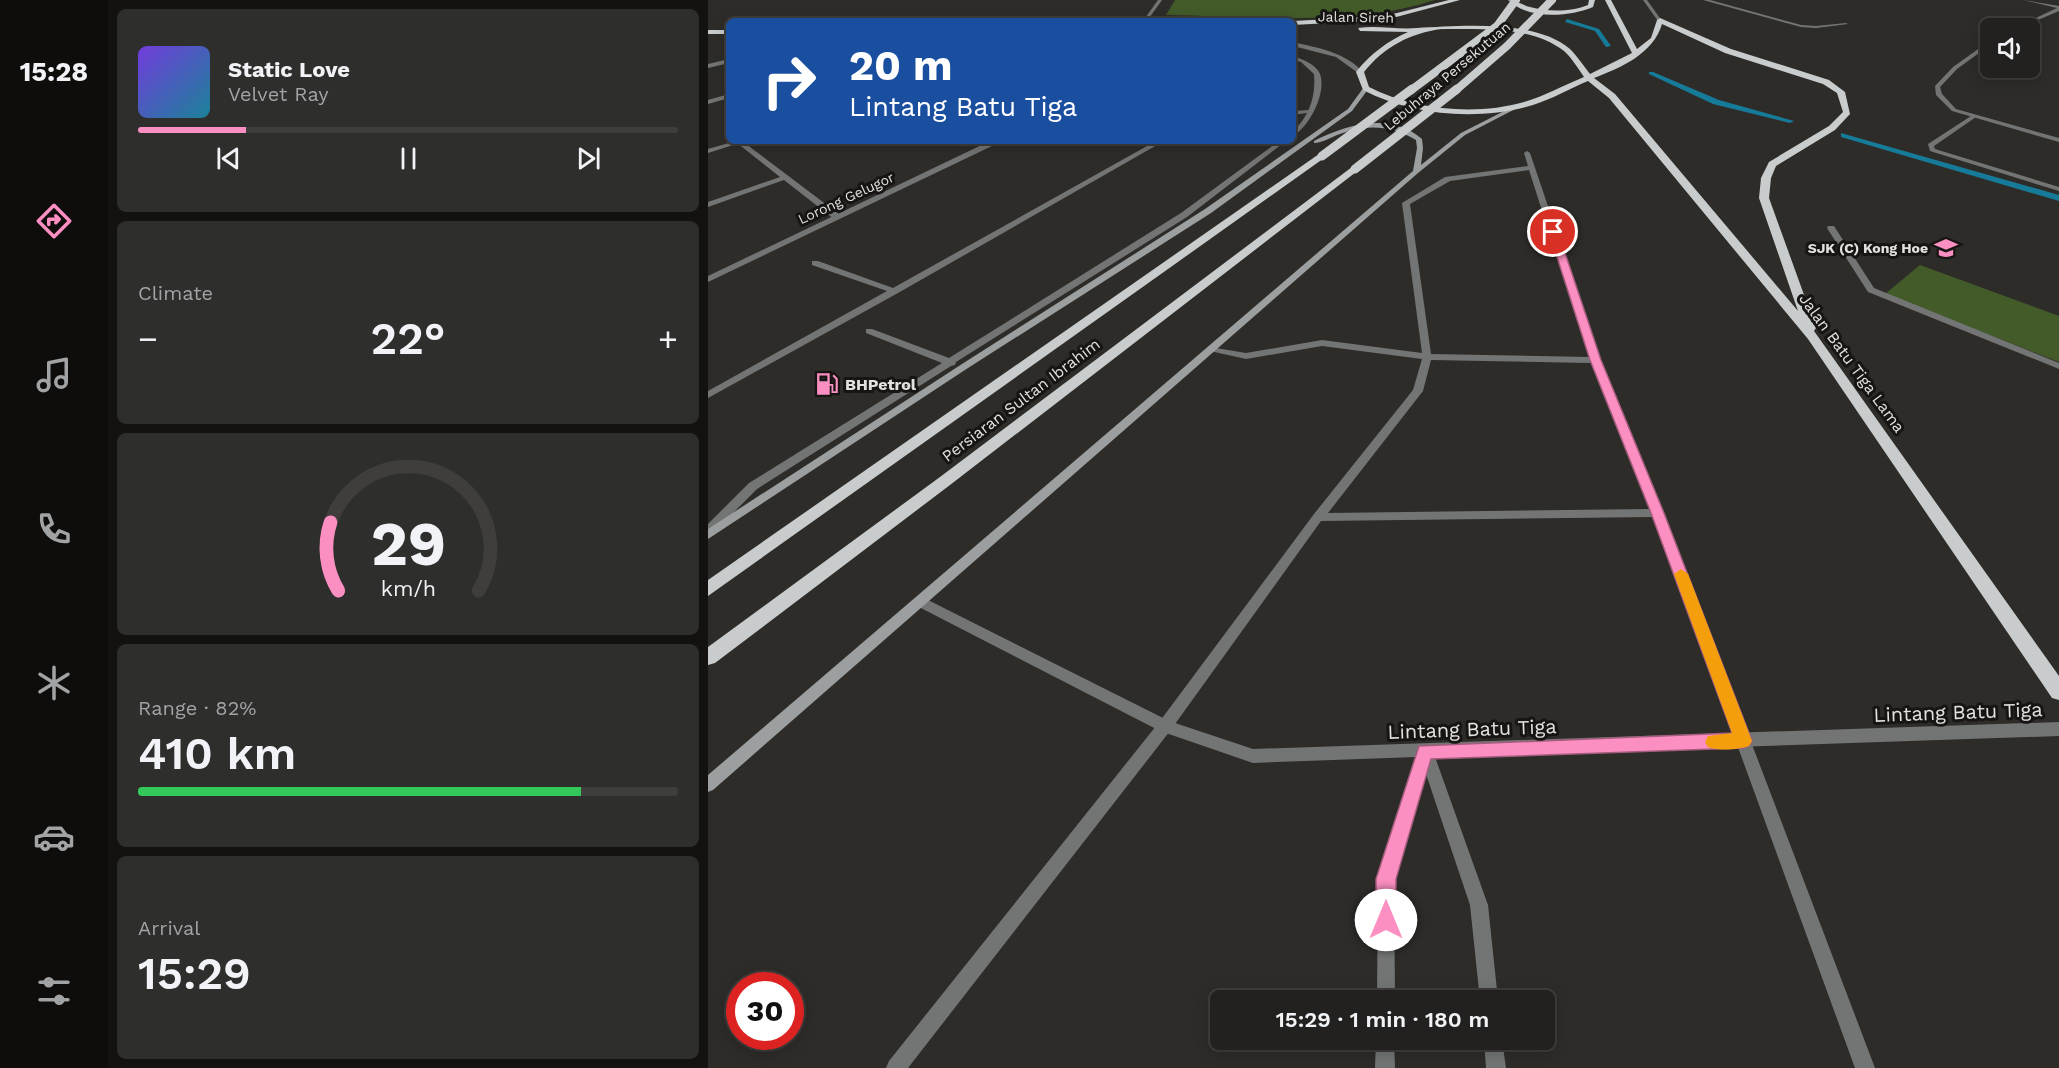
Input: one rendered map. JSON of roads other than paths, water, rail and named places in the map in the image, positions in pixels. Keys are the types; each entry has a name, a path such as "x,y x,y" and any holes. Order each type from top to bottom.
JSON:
{"highway":[{"path":"1511,0 1528,9 1568,12 1583,11 1591,6 1592,0"},
{"name":"Lebuhraya Persekutuan","path":"1322,156 1475,44 1497,26 1516,0"},
{"name":"Lebuhraya Persekutuan","path":"1355,169 1468,79 1532,23 1552,0"},
{"path":"1608,0 1636,54"},
{"path":"1446,13 1460,2"},
{"path":"1296,23 1385,18 1460,2"},
{"path":"1437,19 1383,49 1360,72 1366,88 1398,103 1437,109 1518,106 1542,99 1616,68 1654,39 1660,20 1728,51 1826,82 1841,92 1846,112 1832,128 1772,164 1766,178 1764,198 1813,337"},
{"name":"Jalan Sireh","path":"1296,28 1419,30 1476,26 1530,34 1568,50 1589,78"},
{"path":"708,32 726,32"},
{"name":"Jalan Batu Tiga Lama","path":"1589,78 1612,96 1813,337 2059,692"},
{"name":"Persiaran Sultan Ibrahim","path":"708,589 1322,156"},
{"name":"Persiaran Sultan Ibrahim","path":"708,657 945,481 1355,169"}],"main road":[{"path":"708,533 1208,212 1350,110 1366,88"},
{"path":"708,785 922,602 1416,171 1463,134 1518,106"},
{"path":"1270,167 1340,130 1358,124 1371,124 1409,132 1419,139 1420,148 1416,171"}],"street":[{"path":"1147,18 1161,0"},
{"path":"1645,0 1660,20"},
{"path":"1705,0 1801,26 1846,24"},
{"path":"2025,0 2059,8"},
{"path":"2038,18 2059,8"},
{"name":"Jalan Sireh","path":"1296,45 1326,52 1352,63 1360,72"},
{"path":"1980,50 1955,68 1937,87 1939,95 1954,110 2059,140"},
{"path":"1296,59 1303,61 1317,73 1320,89 1310,112 1296,130"},
{"path":"708,66 726,62"},
{"path":"708,102 726,97"},
{"path":"1296,113 1310,112"},
{"path":"1973,117 1930,145 1932,150 2059,189"},
{"path":"708,151 734,144"},
{"path":"744,144 837,217"},
{"name":"Lorong Gelugor","path":"708,279 992,144"},
{"path":"708,395 1156,144"},
{"path":"708,533 753,486 1184,215 1279,144"},
{"path":"1527,153 1595,360 1658,513 1865,1068"},
{"path":"896,1068 1165,726 1318,517 1418,391 1427,357 1406,203 1448,179 1532,168"},
{"path":"708,205 786,177"},
{"path":"1831,228 1871,290 2059,366"},
{"path":"815,263 895,291"},
{"path":"869,331 948,362 965,366"},
{"path":"1213,349 1246,356 1322,343 1427,357 1595,360"},
{"path":"1318,517 1658,513"},
{"name":"Lintang Batu Tiga","path":"922,602 1165,726 1253,756 2059,729"},
{"path":"1386,990 1386,879 1425,751"},
{"path":"1425,751 1479,905 1488,990"},
{"path":"1385,1050 1385,1068"},
{"path":"1494,1050 1496,1068"}],"waterway":[{"path":"1567,21 1597,30 1608,46"},
{"path":"1651,73 1716,102 1790,121"},
{"path":"1844,135 2059,198"}],"place":[{"name":"SJK (C) Kong Hoe","path":"1946,248"},
{"name":"BHPetrol","path":"827,384"}]}
